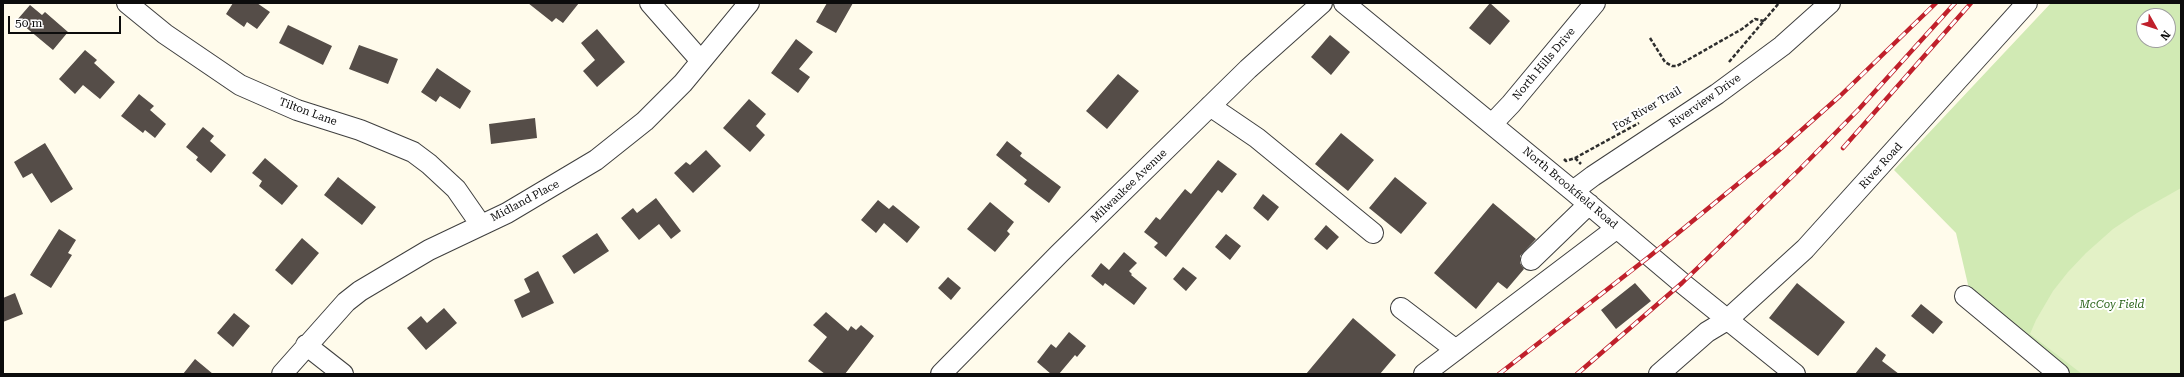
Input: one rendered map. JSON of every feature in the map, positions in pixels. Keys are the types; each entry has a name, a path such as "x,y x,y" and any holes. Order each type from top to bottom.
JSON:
{"street":[{"name":"Tilton Lane","path":"127,3 165,34 240,85 297,110 367,133 413,152 429,164 456,189 481,225"},
{"path":"650,3 700,61"},
{"name":"Midland Place","path":"282,374 306,345 346,302 360,290 429,250 507,213 596,160 645,121 683,83 700,61 716,45 749,3"},
{"name":"Milwaukee Avenue","path":"941,374 1059,254 1210,106 1248,69 1322,3"},
{"name":"North Brookfield Road","path":"1344,3 1574,191 1727,320 1795,374"},
{"name":"North Hills Drive","path":"1492,124 1511,104 1595,3"},
{"name":"Riverview Drive","path":"1574,191 1593,176 1717,94 1782,46 1830,3"},
{"name":"River Road","path":"1659,374 1707,332 1727,320 1804,250 2027,3"},
{"path":"1210,106 1257,138 1373,233"},
{"path":"1531,260 1589,204"},
{"path":"1424,374 1617,228"},
{"path":"1965,296 2059,374"},
{"path":"1401,308 1456,350"},
{"path":"306,345 343,374"}],"path":[{"path":"1726,66 1779,3"},
{"path":"1650,38 1666,62 1677,66 1742,29 1755,19 1764,21"},
{"name":"Fox River Trail","path":"1561,158 1566,160 1575,158 1644,120"},
{"path":"1575,158 1581,164"}],"green space":[{"path":"2051,3 2181,3 2181,374 2070,374 1969,289 1956,233 1894,170"},
{"name":"McCoy Field","path":"2181,188 2181,374 2082,374 2030,334 2036,320 2053,291 2086,253 2113,229 2137,213"}],"building":[{"path":"233,3 257,3 270,12 257,29 247,22 244,27 226,14"},
{"path":"528,3 579,3 563,23 556,18 552,22"},
{"path":"827,3 853,3 836,33 816,22"},
{"path":"1490,3 1510,21 1490,45 1469,28"},
{"path":"30,5 42,15 45,12 68,32 53,50 17,20"},
{"path":"288,25 332,46 323,65 279,43"},
{"path":"597,29 625,62 597,87 583,71 595,60 581,43"},
{"path":"1330,35 1350,52 1331,75 1311,57"},
{"path":"796,39 813,52 799,69 810,77 798,93 771,73"},
{"path":"359,45 398,59 388,84 349,69"},
{"path":"85,50 97,60 94,63 115,82 100,99 83,85 75,94 59,79"},
{"path":"437,68 471,91 460,109 440,96 436,102 421,92"},
{"path":"1118,74 1139,91 1107,129 1086,111"},
{"path":"139,94 154,106 150,110 166,124 155,138 145,130 143,133 121,116"},
{"path":"749,99 766,114 756,126 765,135 750,152 723,128"},
{"path":"535,118 537,138 491,144 489,124"},
{"path":"203,127 214,136 210,141 226,155 211,173 196,160 198,157 186,147"},
{"path":"1341,133 1374,160 1348,191 1315,164"},
{"path":"1007,141 1022,153 1020,156 1061,187 1049,203 1024,184 1027,180 996,155"},
{"path":"45,143 73,189 51,203 32,173 23,178 14,162"},
{"path":"706,150 721,166 693,193 674,173 686,162 690,165"},
{"path":"265,158 298,186 282,205 259,186 262,181 252,173"},
{"path":"1218,160 1237,174 1222,193 1218,190 1166,257 1154,247 1158,243 1144,232 1156,217 1160,220 1185,189 1191,194"},
{"path":"338,177 376,207 362,225 324,195"},
{"path":"1395,177 1427,203 1401,234 1369,208"},
{"path":"1263,194 1279,207 1268,221 1253,208"},
{"path":"656,198 681,231 671,239 659,224 639,240 621,218 633,208 637,213"},
{"path":"878,200 889,209 893,205 920,227 907,243 884,223 876,233 861,220"},
{"path":"990,202 1014,222 1007,231 1010,234 995,252 967,229"},
{"path":"1493,203 1536,239 1520,256 1520,263 1524,269 1507,289 1498,282 1476,309 1434,273"},
{"path":"1326,225 1339,237 1327,250 1314,239"},
{"path":"59,229 76,240 68,253 72,255 51,288 30,275"},
{"path":"597,233 609,251 574,274 562,256"},
{"path":"1226,234 1241,246 1230,260 1215,247"},
{"path":"302,238 319,253 292,285 275,270"},
{"path":"1124,252 1137,263 1129,271 1132,274 1131,275 1147,288 1134,305 1105,283 1103,286 1091,276 1101,263 1109,270"},
{"path":"1183,267 1197,278 1186,291 1173,279"},
{"path":"538,271 554,303 522,318 514,300 530,292 524,279"},
{"path":"948,277 961,288 951,300 938,288"},
{"path":"1635,283 1651,301 1616,329 1601,310"},
{"path":"1797,283 1845,322 1818,356 1769,318"},
{"path":"15,293 23,314 3,322 3,298"},
{"path":"1921,304 1943,322 1933,334 1911,316"},
{"path":"444,308 457,323 426,350 407,328 421,316 427,323"},
{"path":"826,312 848,331 851,326 856,330 861,325 874,336 845,374 825,374 808,361 827,337 813,325"},
{"path":"234,313 250,326 233,347 217,333"},
{"path":"1353,318 1396,355 1380,374 1306,374"},
{"path":"1069,332 1086,346 1077,357 1075,355 1059,374 1051,374 1037,362 1051,344 1056,348"},
{"path":"1876,347 1886,355 1882,361 1899,374 1855,374"},
{"path":"195,359 213,374 183,374"}],"railway":[{"path":"1499,374 1650,256 1778,151 1840,96 1936,3"},
{"path":"1577,374 1682,283 1800,169 1859,109 1955,3"},
{"path":"1843,148 1971,3"}]}
